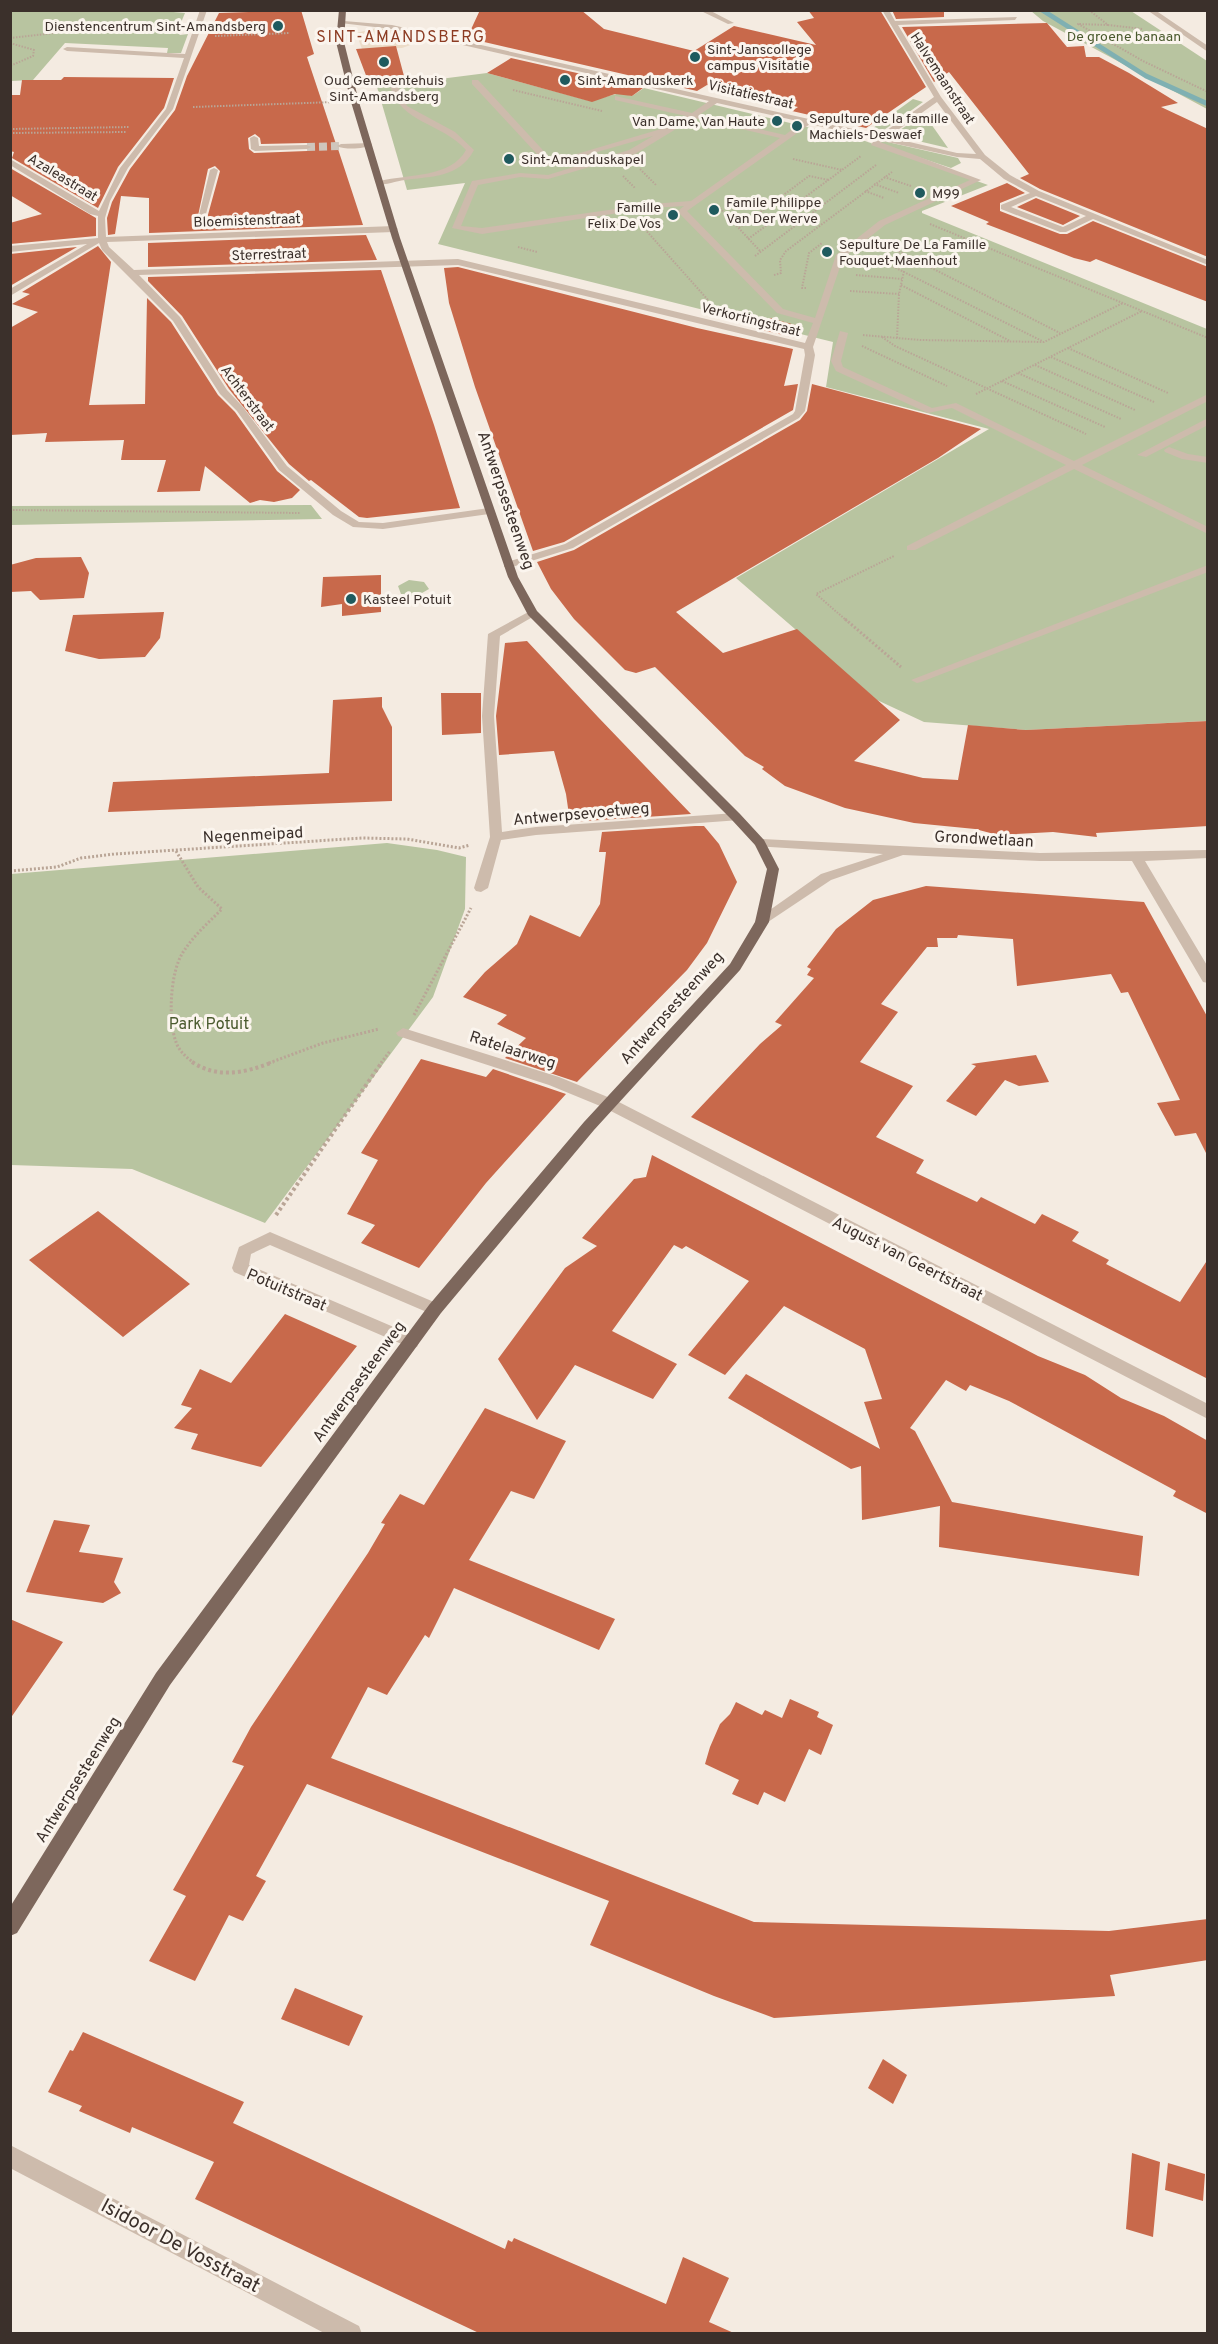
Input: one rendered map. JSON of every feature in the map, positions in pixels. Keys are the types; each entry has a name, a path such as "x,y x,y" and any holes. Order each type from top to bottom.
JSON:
{"main road":[{"name":"Antwerpsesteenweg","path":"10,1926 163,1679 411,1341 610,1104 735,966 762,922 773,869 760,843 736,817 532,613 508,565 394,229 349,81 340,42 344,23 343,10"}],"street":[{"path":"10,293 100,240 101,214 108,194 153,129 171,108 185,56 204,10"},
{"path":"702,10 730,23"},
{"name":"Halvemaanstraat","path":"885,10 938,98 982,157"},
{"path":"1150,10 1208,50"},
{"path":"892,23 1015,18"},
{"name":"Visitatiestraat","path":"344,23 392,27 957,155 982,157"},
{"path":"67,49 185,56"},
{"path":"349,81 393,84 399,103 410,112 456,134 470,150 467,159 457,167 436,175 380,183"},
{"path":"477,85 551,164 674,128"},
{"path":"618,98 785,137"},
{"path":"808,347 839,257 882,223 977,180 874,143 938,98"},
{"path":"691,203 627,209 483,231 456,228 475,183 520,175 548,177 632,152 716,100"},
{"path":"809,121 691,203 682,212 780,311 818,322"},
{"path":"254,138 255,149 307,147"},
{"path":"619,143 632,152"},
{"path":"341,146 368,145"},
{"path":"982,157 1006,177 1036,193 1208,263"},
{"name":"Azaleastraat","path":"10,161 93,212 101,214"},
{"path":"198,228 214,170"},
{"path":"1036,193 1004,207 1063,230 1094,216"},
{"name":"Bloemistenstraat","path":"10,249 198,228 394,229"},
{"name":"Achterstraat","path":"100,240 105,248 134,273 177,319 223,392 240,409 283,468 337,513 357,525 383,526 489,511"},
{"name":"Verkortingstraat","path":"405,264 458,262 808,347 810,355 800,411 796,416 569,546 508,565"},
{"name":"Sterrestraat","path":"134,273 405,264"},
{"path":"842,336 836,361 839,369 931,411 953,405 1208,531"},
{"path":"1142,455 1163,447 1193,418 1195,405 1208,398"},
{"path":"910,548 1161,421 1193,418"},
{"path":"1163,447 1186,457 1208,460"},
{"path":"916,680 1208,568"},
{"name":"Antwerpsevoetweg","path":"532,613 494,634 488,716 496,837 536,831 736,817"},
{"path":"481,888 496,837"},
{"name":"Grondwetlaan","path":"760,843 905,851 1137,859 1208,854"},
{"path":"762,922 826,877 905,851"},
{"path":"1137,859 1208,979"},
{"name":"Ratelaarweg","path":"406,1028 610,1104"},
{"name":"August van Geertstraat","path":"610,1104 1208,1412"},
{"path":"270,1238 435,1310"},
{"name":"Potuitstraat","path":"270,1238 244,1251 240,1268 411,1341"},
{"name":"Isidoor De Vosstraat","path":"10,2156 351,2334"}],"path":[{"path":"1108,25 1078,24 1143,61 1208,92"},
{"path":"193,36 290,33"},
{"path":"10,43 34,50 33,56 10,66"},
{"path":"477,85 495,86 610,113"},
{"path":"171,108 355,102"},
{"path":"35,133 38,128"},
{"path":"90,132 91,128"},
{"path":"10,129 153,129"},
{"path":"10,134 153,129"},
{"path":"632,152 631,159 659,189"},
{"path":"748,239 861,156"},
{"path":"752,257 879,162"},
{"path":"771,276 781,273 780,260 786,251 895,170"},
{"path":"739,228 809,176 829,180"},
{"path":"865,191 882,198"},
{"path":"712,208 720,208 760,251"},
{"path":"627,209 712,304"},
{"path":"902,212 1208,338"},
{"path":"896,240 888,246 1060,334"},
{"path":"851,247 904,271 1044,342"},
{"path":"897,338 899,294 904,271"},
{"path":"855,275 902,279"},
{"path":"901,285 1010,341"},
{"path":"828,290 899,294"},
{"path":"842,336 1044,342 1123,303"},
{"path":"953,405 1142,310"},
{"path":"842,336 969,397"},
{"path":"881,336 895,346 1112,446"},
{"path":"1068,348 1195,405"},
{"path":"1050,356 1193,418"},
{"path":"1034,365 1161,421"},
{"path":"1017,373 1144,430"},
{"path":"1001,381 1128,438"},
{"path":"10,510 337,513"},
{"path":"910,548 816,594 916,680"},
{"name":"Negenmeipad","path":"10,871 57,867 81,858 176,850 362,838 407,839 459,848 496,837"},
{"path":"176,850 198,887 222,909 180,957 172,993 173,1028 178,1051 200,1069 228,1074 264,1067 303,1049 354,1034 406,1028"},
{"path":"270,1238 275,1218 406,1028 481,888"}],"green space":[{"path":"150,10 185,13 177,32 180,35 188,34 181,53 167,53 168,48 65,43 33,80 11,81 11,11"},
{"name":"De groene banaan","path":"1031,11 1131,11 1207,61 1207,109 1043,21"},
{"path":"487,73 590,101 620,93 632,96 644,88 865,141 988,185 922,211 922,213 1207,329 1207,721 1026,730 924,722 877,700 736,578 989,429 826,387 833,342 438,244 465,183 407,190 377,87"},
{"path":"913,99 923,102 884,130 873,128"},
{"path":"924,114 948,148 901,137 897,132"},
{"path":"883,141 958,158 961,163 951,168 879,144"},
{"path":"311,505 322,519 11,525 11,506"},
{"path":"409,580 424,582 429,589 415,597 401,594 398,586"},
{"name":"Park Potuit","path":"387,843 437,850 466,857 465,909 433,997 265,1223 132,1169 11,1165 11,874"}],"shaded area":[{"path":"377,28 428,39 402,48 362,49 356,33"}],"building":[{"path":"301,10 314,54 307,57 336,144 335,147 338,149 363,225 149,233 149,198 121,196 115,234 108,235 107,218 112,202 130,169 175,110 187,76 219,13","holes":["255,134 260,138 261,144 307,143 313,148 307,151 254,153 249,149 248,138","215,166 220,171 206,222 196,225 208,169"]},
{"name":"Sint-Janscollege campus Visitatie","path":"480,10 581,10 604,29 694,51 734,26 816,45 797,22 814,18 808,10 880,10 926,87 866,128 792,111 798,107 707,85 697,91 467,38"},
{"path":"892,10 944,10 944,17 896,19"},
{"path":"1047,23 1067,47 1084,46 1086,57 1099,57 1129,73 1178,103 1161,107 1208,129 1208,257 1040,189 1020,178 1029,174 949,72 934,82 902,27"},
{"name":"Oud Gemeentehuis Sint-Amandsberg","path":"396,46 404,76 367,78 356,49"},
{"name":"Sint-Amanduskerk","path":"511,58 643,88 632,96 615,94 592,102 487,73"},
{"path":"64,77 174,78 164,108 118,167 98,208 12,158 14,152 10,151 10,95 20,95 22,80 61,80"},
{"path":"10,168 96,218 96,236 10,244 10,223 42,214 10,195"},
{"path":"1007,183 1025,193 1000,203 1000,211 1060,234 1067,234 1093,221 1208,267 1208,302 1096,259 1090,262 1074,258 986,224 989,222 951,206"},
{"path":"1036,198 1080,216 1063,225 1017,207"},
{"path":"366,235 377,260 148,267 148,243"},
{"path":"98,246 111,262 89,405 145,404 147,298 171,322 218,395 235,412 277,471 300,490 292,498 274,502 260,500 250,503 205,466 200,491 157,492 166,460 121,460 124,440 45,442 47,433 10,435 10,328 38,312 12,304 30,294 22,292"},
{"path":"77,247 10,286 10,254"},
{"path":"458,267 697,328 793,349 784,386 798,384 793,410 564,542 533,551 475,387 449,303 444,268"},
{"path":"381,270 460,508 359,517 311,480 309,481 289,464 229,389 182,316 148,281 148,277"},
{"path":"770,318 799,326 796,338 758,329"},
{"path":"812,384 981,429 938,458 676,612 723,653 797,629 900,720 854,761 923,778 958,780 968,725 1026,730 1208,721 1208,826 1096,833 1097,837 1053,832 998,835 975,829 914,823 845,808 785,786 762,769 764,767 745,756 655,667 636,673 625,670 574,619 551,589 537,562 574,550 800,420 807,411"},
{"path":"81,557 89,573 84,598 40,600 31,591 10,592 10,565 36,558"},
{"name":"Kasteel Potuit","path":"381,575 381,612 342,616 342,604 321,607 323,577"},
{"path":"164,612 160,638 145,657 99,659 65,651 73,615"},
{"path":"527,641 691,814 570,822 566,794 554,751 499,755 496,716 505,643"},
{"path":"441,693 481,693 481,733 442,735"},
{"path":"382,697 382,707 392,727 392,801 108,812 113,782 329,773 333,700"},
{"path":"704,826 719,844 737,882 707,943 687,970 577,1082 505,1058 526,1038 497,1024 507,1015 463,997 485,972 517,944 530,915 580,937 600,904 606,852 599,852 602,832"},
{"path":"926,886 1144,902 1208,1018 1208,1157 1196,1133 1175,1136 1157,1103 1180,1100 1128,992 1121,993 1111,974 1017,986 1013,939 958,935 957,938 937,938 938,947 927,947 881,1004 898,1012 860,1062 913,1086 876,1137 924,1160 916,1173 977,1202 981,1197 1035,1224 1042,1214 1079,1232 1072,1241 1109,1260 1106,1264 1180,1302 1208,1259 1208,1379 691,1117 760,1044 782,1025 775,1022 814,978 807,975 811,969 807,967 836,929 873,900"},
{"path":"1036,1055 1049,1082 1019,1086 1005,1080 976,1116 946,1101 976,1066 971,1064"},
{"path":"421,1059 486,1077 493,1069 566,1094 486,1183 419,1268 361,1243 375,1225 347,1214 378,1160 361,1153"},
{"path":"652,1155 1038,1356 1085,1375 1121,1398 1164,1416 1208,1441 1208,1514 1173,1496 1176,1491 1009,1401 970,1385 966,1391 946,1380 910,1428 915,1431 952,1502 1143,1536 1139,1576 939,1547 940,1506 862,1520 861,1466 851,1469 728,1398 746,1374 880,1449 864,1402 882,1399 865,1349 784,1306 725,1375 688,1355 749,1281 686,1246 682,1249 674,1245 612,1331 677,1364 653,1399 575,1365 537,1420 498,1359 565,1268 597,1246 582,1238 634,1179 646,1177"},
{"path":"98,1211 190,1284 123,1337 29,1260"},
{"path":"285,1314 357,1346 261,1467 191,1449 198,1434 174,1428 192,1408 181,1405 200,1369 231,1383"},
{"path":"485,1408 566,1441 534,1499 511,1491 469,1560 615,1619 599,1650 454,1588 429,1638 425,1635 387,1695 368,1687 331,1758 754,1922 1109,1931 1208,1919 1208,1960 1110,1975 1115,1996 774,2018 590,1945 609,1901 307,1784 256,1876 266,1881 243,1921 229,1915 195,1981 149,1961 186,1896 173,1890 244,1766 232,1762 251,1727 368,1553 385,1524 381,1523 400,1494 424,1505"},
{"path":"54,1520 90,1525 79,1552 123,1558 114,1582 121,1593 103,1603 26,1592"},
{"path":"10,1619 63,1642 10,1719"},
{"path":"790,1699 819,1712 817,1717 833,1725 821,1755 809,1749 785,1802 764,1792 758,1805 732,1794 739,1780 705,1764 720,1724 730,1714 736,1702 762,1715 765,1710 782,1718"},
{"path":"295,1988 363,2016 349,2046 281,2019"},
{"path":"83,2032 244,2102 233,2123 505,2249 508,2240 512,2242 514,2238 666,2304 683,2257 729,2278 709,2322 736,2334 481,2334 195,2199 214,2162 132,2127 130,2133 79,2111 82,2106 48,2092 70,2050 73,2051"},
{"path":"883,2059 907,2075 893,2104 868,2088"},
{"path":"1132,2153 1160,2162 1153,2237 1126,2229"},
{"path":"1168,2163 1205,2174 1203,2201 1165,2190"}],"waterway":[{"path":"1042,10 1146,76 1208,104"}],"tunnel":[{"path":"307,147 341,146"},
{"path":"198,228 200,221"}],"place":[{"name":"Dienstencentrum Sint-Amandsberg","path":"278,26"},
{"name":"Sint-Janscollege campus Visitatie","path":"695,57"},
{"name":"Oud Gemeentehuis Sint-Amandsberg","path":"384,62"},
{"name":"Sint-Amanduskerk","path":"565,80"},
{"name":"Van Dame, Van Haute","path":"777,121"},
{"name":"Sepulture de la famille Machiels-Deswaef","path":"797,126"},
{"name":"Sint-Amanduskapel","path":"509,159"},
{"name":"M99","path":"920,193"},
{"name":"Famile Philippe Van Der Werve","path":"714,210"},
{"name":"Famille Felix De Vos","path":"673,215"},
{"name":"Sepulture De La Famille Fouquet-Maenhout","path":"827,252"},
{"name":"Kasteel Potuit","path":"351,599"}],"district":[{"name":"SINT-AMANDSBERG","path":"401,36"}]}
